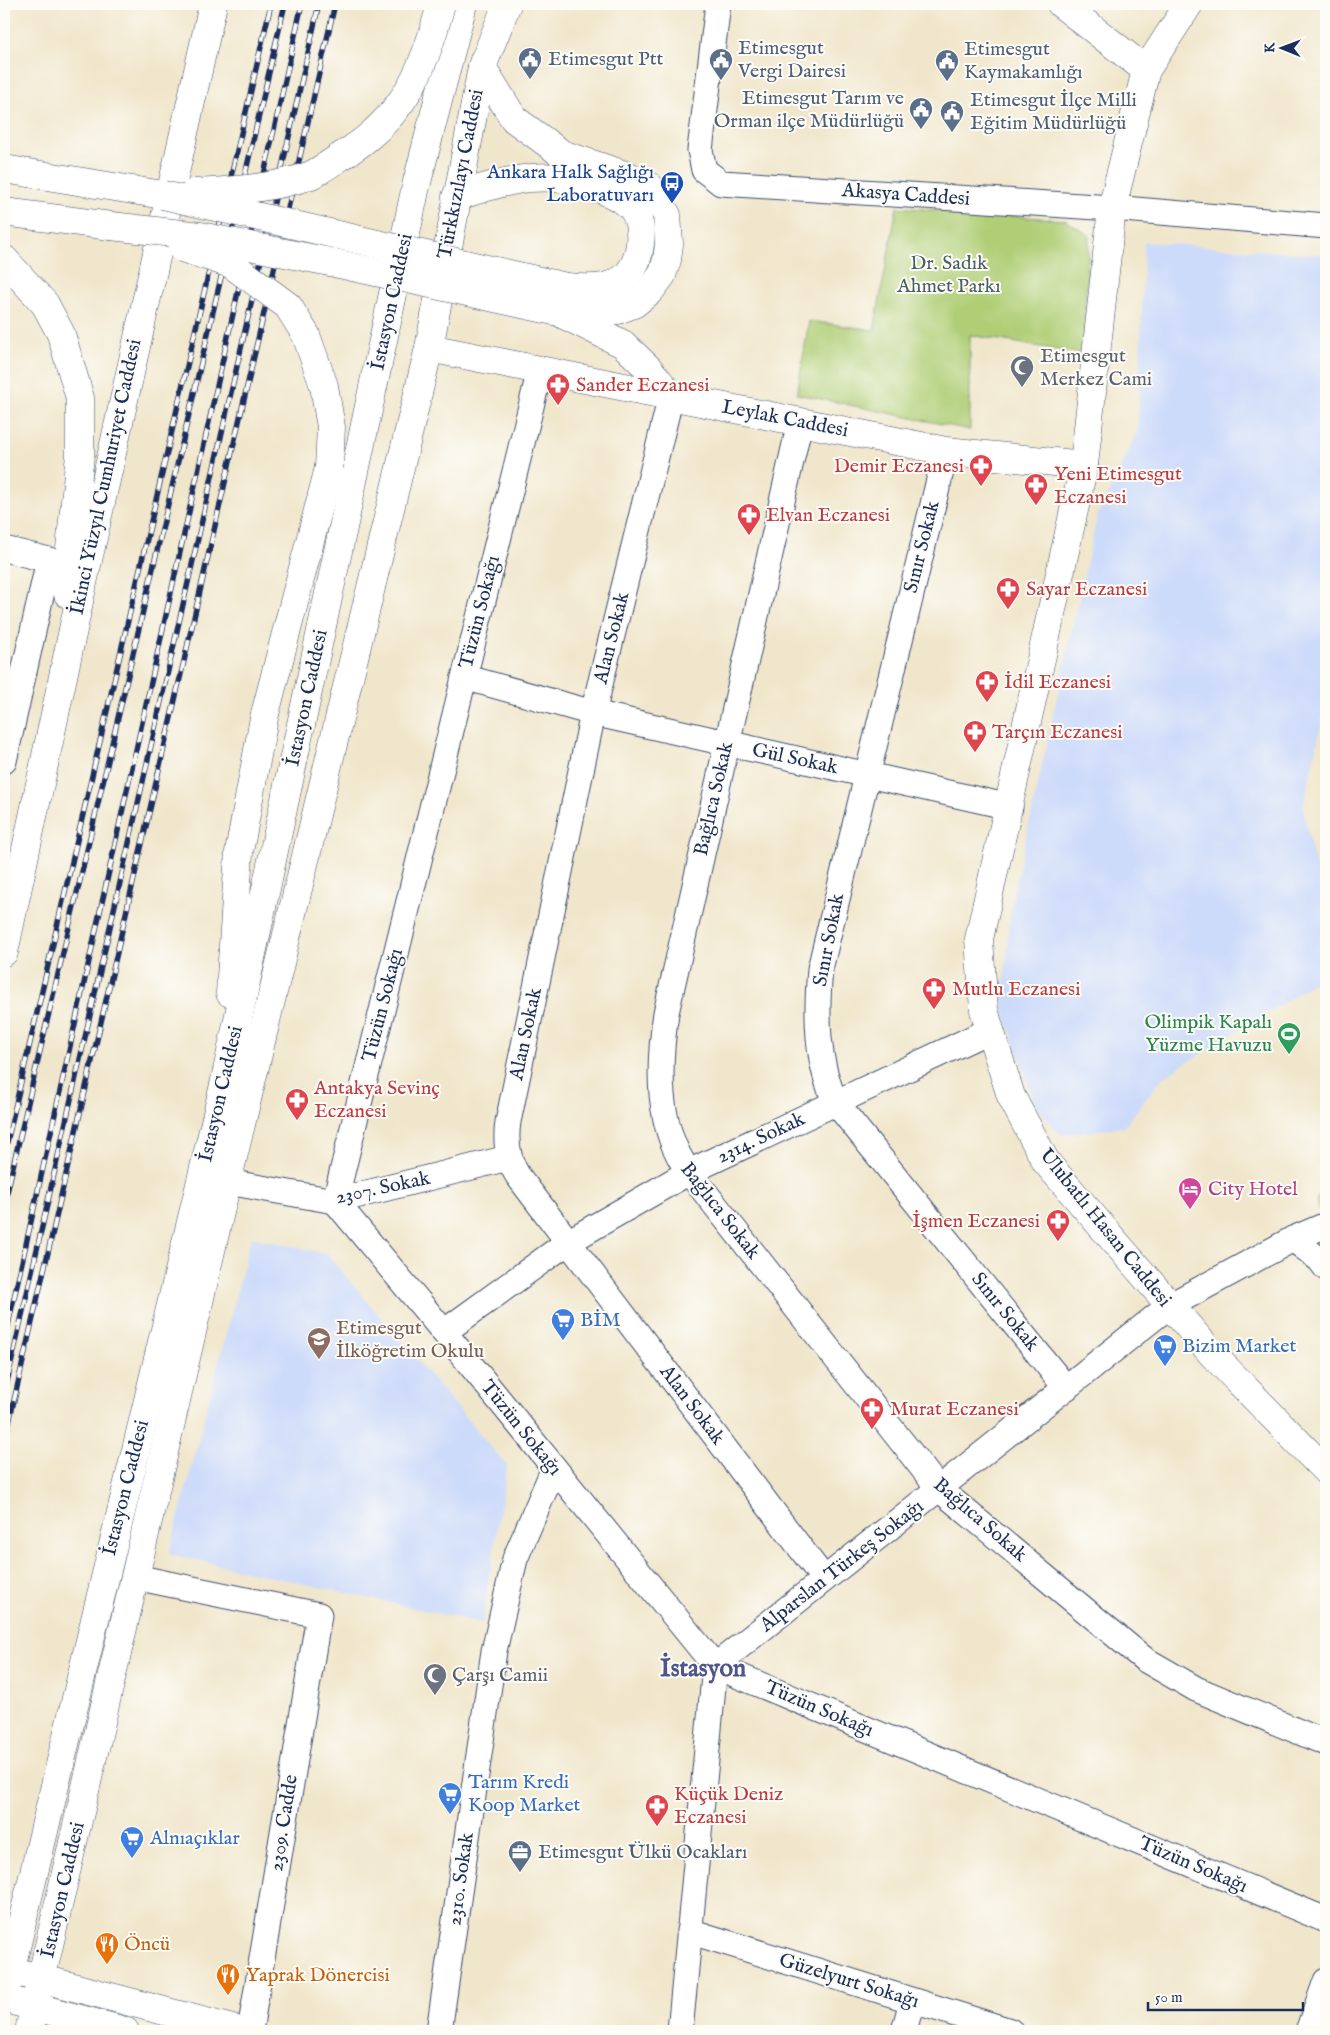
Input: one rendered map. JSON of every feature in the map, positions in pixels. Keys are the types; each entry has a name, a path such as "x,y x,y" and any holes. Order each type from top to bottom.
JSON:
{"main road":[{"path":"179,147 193,16 192,4"},
{"name":"İkinci Yüzyıl Cumhuriyet Caddesi","path":"4,952 179,147 213,4"},
{"path":"163,195 246,190 311,174 358,146 390,119 418,76 433,38 441,4"},
{"name":"Türkkızılayı Caddesi","path":"416,186 463,4"},
{"path":"4,212 209,238 330,262 618,310 634,304 640,300 662,275 667,260 670,236 666,215 650,187 632,177 562,154 514,119 482,66 499,4"},
{"name":"Türkkızılayı Caddesi","path":"429,348 482,66 507,4"},
{"path":"1061,4 1146,70"},
{"name":"Ulubatlı Hasan Caddesi","path":"1189,4 1146,70 1112,208 1084,465 1010,807 979,939 984,1010 1011,1096 1046,1162 1213,1355 1326,1471"},
{"path":"4,150 61,178"},
{"path":"4,169 163,195 562,300 623,344 648,368 671,396"},
{"path":"456,197 496,183 526,178 545,178 581,180 620,197 632,209 638,221 641,235 634,267 626,277 611,285 562,300"},
{"name":"İstasyon Caddesi","path":"4,1997 224,1085 416,186"},
{"path":"111,226 231,264 288,306 306,335 324,386 331,427 330,468 264,718 239,852 224,1085"},
{"path":"4,259 45,304 61,334 80,398 82,419 78,473 68,558 66,663"},
{"name":"İstasyon Caddesi","path":"32,2019 226,1182 429,348"},
{"name":"Leylak Caddesi","path":"429,348 946,451 1084,465"},
{"path":"10,1970 240,2031"},
{"path":"4,1997 32,2019 125,2031"}],"street":[{"name":"Akasya Caddesi","path":"718,4 700,150 704,170 722,183 1112,208 1326,226"},
{"name":"Tüzün Sokağı","path":"540,370 335,1202 444,1332 715,1666 1326,1920"},
{"name":"Alan Sokak","path":"671,396 593,713 508,1122 508,1158 518,1176 824,1579"},
{"name":"Bağlıca Sokak","path":"800,422 666,1013 662,1043 662,1084 666,1124 679,1159 939,1489 1144,1658 1196,1689 1326,1743"},
{"name":"Sınır Sokak","path":"946,451 820,969 817,994 820,1050 829,1088 836,1103 1066,1388"},
{"path":"4,549 48,560 4,762"},
{"name":"Gül Sokak","path":"464,676 593,713 1010,807"},
{"name":"2314. Sokak","path":"444,1332 568,1242 689,1172 990,1030"},
{"name":"2307. Sokak","path":"226,1182 335,1202 508,1158"},
{"name":"Alparslan Türkeş Sokağı","path":"715,1666 1169,1306 1293,1239 1326,1225"},
{"path":"1293,1239 1326,1268"},
{"name":"2310. Sokak","path":"439,2031 494,1651 515,1559 554,1468"},
{"name":"2309. Cadde","path":"135,1577 319,1615 250,2031"},
{"path":"680,2031 715,1666"},
{"name":"Güzelyurt Sokağı","path":"689,1931 1010,2031"},
{"path":"1308,2031 1326,1981"},
{"path":"904,2031 912,2001"}],"shaded area":[{"path":"1144,242 1326,255 1326,703 1303,808 1317,873 1326,883 1326,974 1285,1002 1163,1077 1124,1127 1061,1135 1036,1106 1002,1006 1011,905 1097,517 1138,431"},
{"name":"Etimesgut İlköğretim Okulu","path":"251,1237 327,1254 507,1466 482,1623 169,1554"}],"green space":[{"name":"Dr. Sadık Ahmet Parkı","path":"897,207 1065,220 1089,235 1083,354 970,335 970,430 797,394 809,321 874,330"},
{"path":"1326,1186 1326,1227 1316,1200"}],"railway":[{"path":"4,1155 271,4"},
{"path":"4,1205 285,4"},
{"path":"4,1343 302,4"},
{"path":"4,1395 319,4"},
{"path":"4,1444 335,4"}],"place":[{"name":"Etimesgut Ptt","path":"530,80"},
{"name":"Etimesgut Vergi Dairesi","path":"721,81"},
{"name":"Etimesgut Kaymakamlığı","path":"947,82"},
{"name":"Etimesgut Tarım ve Orman ilçe Müdürlüğü","path":"921,130"},
{"name":"Etimesgut İlçe Milli Eğitim Müdürlüğü","path":"952,133"},
{"name":"Ankara Halk Sağlığı Laboratuvarı","path":"672,204"},
{"name":"Etimesgut Merkez Cami","path":"1022,388"},
{"name":"Sander Eczanesi","path":"558,406"},
{"name":"Demir Eczanesi","path":"981,487"},
{"name":"Yeni Etimesgut Eczanesi","path":"1036,506"},
{"name":"Elvan Eczanesi","path":"749,536"},
{"name":"Sayar Eczanesi","path":"1008,610"},
{"name":"İdil Eczanesi","path":"987,703"},
{"name":"Tarçın Eczanesi","path":"975,753"},
{"name":"Mutlu Eczanesi","path":"934,1010"},
{"name":"Olimpik Kapalı Yüzme Havuzu","path":"1289,1055"},
{"name":"Antakya Sevinç Eczanesi","path":"297,1121"},
{"name":"City Hotel","path":"1190,1210"},
{"name":"İşmen Eczanesi","path":"1058,1242"},
{"name":"BİM","path":"563,1341"},
{"name":"Etimesgut İlköğretim Okulu","path":"319,1360"},
{"name":"Bizim Market","path":"1165,1367"},
{"name":"Murat Eczanesi","path":"872,1430"},
{"name":"Çarşı Camii","path":"435,1696"},
{"name":"Tarım Kredi Koop Market","path":"450,1815"},
{"name":"Küçük Deniz Eczanesi","path":"657,1827"},
{"name":"Alnıaçıklar","path":"132,1859"},
{"name":"Etimesgut Ülkü Ocakları","path":"520,1873"},
{"name":"Öncü","path":"107,1965"},
{"name":"Yaprak Dönercisi","path":"228,1996"}],"district":[{"name":"İstasyon","path":"703,1669"}]}
